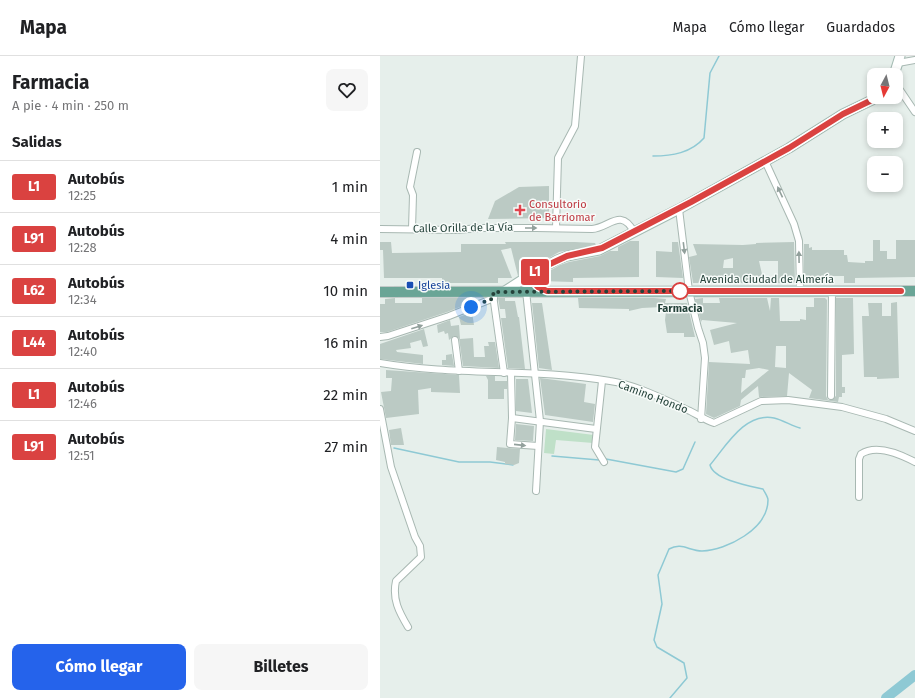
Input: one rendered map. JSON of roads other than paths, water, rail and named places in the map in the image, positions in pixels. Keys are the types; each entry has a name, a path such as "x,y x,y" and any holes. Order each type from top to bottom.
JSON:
{"main road":[{"path":"505,291 533,272 567,256 599,250 679,209 765,161 843,114 867,102"},
{"path":"533,272 531,279 534,284 547,291"},
{"name":"Avenida Ciudad de Almería","path":"380,292 493,295 505,291 915,291"},
{"path":"526,291 536,297 564,297 564,291"}],"street":[{"path":"556,228 558,158 574,126 581,56"},
{"path":"899,59 915,60"},
{"path":"903,94 915,112"},
{"path":"412,229 413,194 410,188 417,152"},
{"path":"765,161 794,224 799,241 800,291"},
{"path":"679,209 689,291 704,350 701,419"},
{"name":"Calle Orilla de la Vía","path":"380,229 597,229 614,220 618,220 629,223 634,232"},
{"path":"526,291 540,421 536,491"},
{"path":"831,396 832,291"},
{"path":"380,337 388,336 449,316 493,295 508,373 512,418 510,444 538,446"},
{"path":"456,340 459,371"},
{"name":"Camino Hondo","path":"380,363 414,369 535,373 610,381 643,391 692,412 701,419 714,423 761,401 788,400 842,407 886,419 915,431"},
{"path":"602,380 595,447 604,462"},
{"path":"380,409 391,467 415,537 422,552 422,557 396,581 394,587 397,610 408,627"},
{"path":"512,418 596,429"},
{"path":"859,497 859,459 861,454 866,450 874,449 892,453 915,462"}],"waterway":[{"path":"653,156 681,153 693,147 704,138 710,73 719,56"},
{"path":"670,698 687,678 684,663 657,647 654,640 662,604 658,575 669,549 678,546 697,551 712,550 734,542 754,529 766,510 768,499 763,489 733,482 718,475 710,465 737,432 754,420 774,418 800,428"},
{"path":"606,459 676,472 683,469 695,442"},
{"path":"394,448 459,462 490,462 513,465"},
{"path":"552,456 599,460"},
{"path":"886,698 915,675"}],"place":[{"name":"Consultorio de Barriomar","path":"520,210"},
{"name":"Iglesia","path":"410,285"},
{"name":"Farmacia","path":"680,291"}]}
